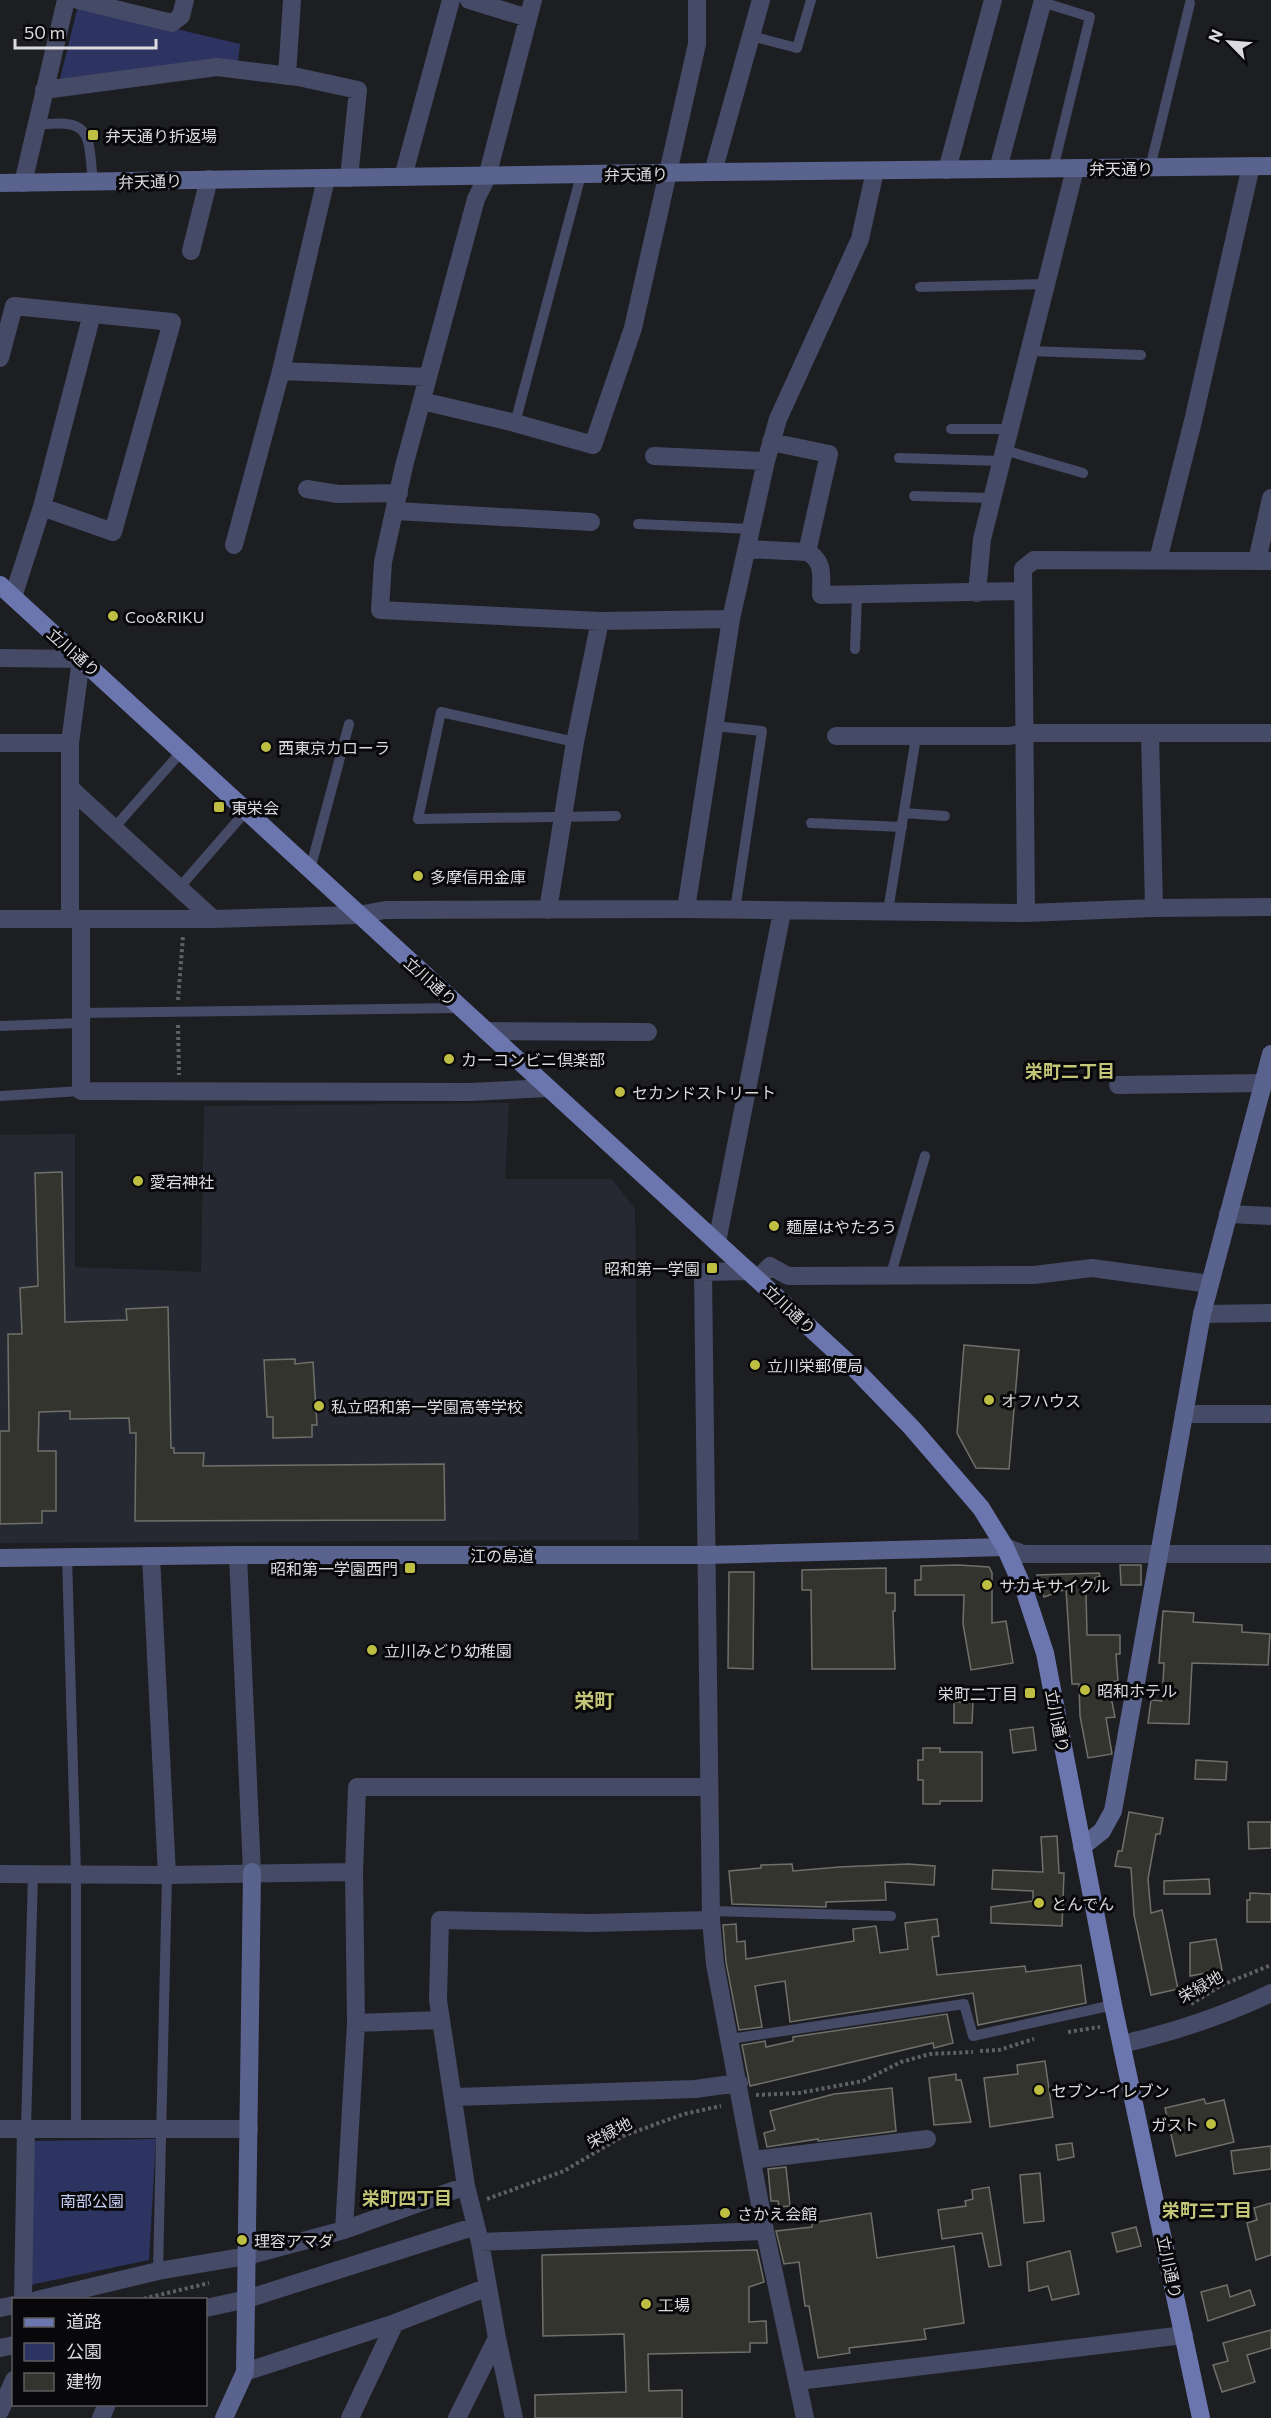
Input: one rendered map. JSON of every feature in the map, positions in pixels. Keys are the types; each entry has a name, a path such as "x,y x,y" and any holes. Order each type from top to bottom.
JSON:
{"main road":[{"name":"立川通り","path":"7,591 856,1370 912,1428 981,1508 1005,1547 1025,1592 1045,1653 1113,2005 1201,2418"}],"street":[{"path":"23,183 66,0"},
{"path":"78,0 172,23 181,16 185,0"},
{"path":"287,76 292,0"},
{"path":"403,177 451,0"},
{"path":"469,0 531,9 487,177 476,199 404,466 398,502 383,562 380,610 600,621 731,619"},
{"path":"422,401 515,423 593,446 633,328 697,44 697,0"},
{"path":"713,172 761,0"},
{"path":"947,170 993,0"},
{"path":"998,169 1043,1"},
{"path":"44,90 217,67 287,76 358,90 349,178"},
{"path":"1158,560 1251,166"},
{"name":"弁天通り","path":"0,183 1271,166"},
{"path":"977,593 982,539 1076,169"},
{"path":"686,909 731,619 766,461 778,419 860,239 875,171"},
{"path":"190,251 209,179"},
{"path":"234,545 281,371 326,179"},
{"path":"0,358 14,306 172,322 113,532 42,507"},
{"path":"7,591 42,507 92,314"},
{"path":"281,371 428,377"},
{"path":"771,442 829,454 807,552"},
{"path":"654,456 766,461"},
{"path":"308,489 398,502 591,522"},
{"path":"1026,913 1023,569 1034,560 1264,561 1271,498"},
{"path":"747,549 807,552 821,564 821,595 1023,591"},
{"path":"548,910 575,742 600,621"},
{"path":"0,658 81,659 70,743 81,1090 470,1092 548,1088"},
{"path":"1150,733 1154,908"},
{"path":"836,736 1271,733"},
{"path":"0,743 70,743"},
{"path":"70,788 213,919"},
{"path":"0,920 213,919 358,915 385,910 686,909 782,912 1026,913 1154,908 1271,907"},
{"path":"717,1242 782,912"},
{"path":"486,1030 648,1032"},
{"path":"1082,1847 1102,1831 1113,1811 1161,1555 1202,1314 1271,1054"},
{"path":"1118,1085 1263,1083"},
{"path":"1228,1214 1271,1216"},
{"path":"805,2418 765,2231 715,1964 711,1915 708,1787 703,1272 753,1275 770,1266 788,1276 1034,1275 1092,1268 1210,1284"},
{"path":"1202,1314 1271,1313"},
{"path":"1184,1414 1271,1414"},
{"path":"1005,1547 1023,1554 1271,1554"},
{"name":"江の島道","path":"0,1558 238,1555 706,1555 1005,1547"},
{"path":"224,2418 245,2372 247,2256 252,1872 238,1555"},
{"path":"151,1556 167,1875"},
{"path":"344,2230 356,2023 354,1872 357,1787 708,1787"},
{"path":"0,1874 167,1875 354,1872"},
{"path":"514,2418 478,2234 466,2186 438,2000 440,1920 591,1923 711,1915"},
{"path":"1122,2044 1169,2033 1243,2006 1271,1993"},
{"path":"356,2023 441,2020"},
{"path":"454,2097 695,2089 740,2090"},
{"path":"0,2129 249,2129"},
{"path":"23,2298 26,2129"},
{"path":"752,2160 927,2139"},
{"path":"45,2298 158,2271 247,2256 344,2230 466,2186"},
{"path":"207,2308 478,2234 765,2231"},
{"path":"245,2372 395,2323 488,2287"},
{"path":"350,2418 395,2323"},
{"path":"798,2381 1184,2335"},
{"path":"457,2418 497,2338"},
{"path":"0,2411 12,2384"}],"lane":[{"path":"751,36 797,48 811,0"},
{"path":"1043,1 1090,17 1053,169"},
{"path":"1150,168 1190,3"},
{"path":"35,125 68,123 81,128 89,138 93,183"},
{"path":"515,423 581,175"},
{"path":"920,287 1045,284"},
{"path":"1029,351 1141,355"},
{"path":"951,429 1009,429"},
{"path":"899,458 1003,456 1083,473"},
{"path":"914,496 992,498"},
{"path":"638,524 751,529"},
{"path":"855,650 857,596"},
{"path":"575,742 441,712 418,819 616,816"},
{"path":"310,870 349,724"},
{"path":"715,726 762,731 735,910"},
{"path":"888,911 916,737"},
{"path":"114,828 182,751"},
{"path":"179,888 247,810"},
{"path":"904,813 945,816"},
{"path":"811,823 902,827"},
{"path":"0,1026 80,1018 461,1008"},
{"path":"0,1096 81,1090"},
{"path":"891,1274 924,1156"},
{"path":"67,1556 76,1874 76,2129"},
{"path":"26,2129 33,1874"},
{"path":"158,2271 167,1875"},
{"path":"711,1915 891,1916"},
{"path":"730,2040 964,2004 973,2036 1113,2005"}],"path":[{"name":"栄緑地","path":"1188,2006 1222,1985 1271,1965"},
{"path":"1060,2033 1100,2027"},
{"name":"栄緑地","path":"470,2205 564,2171 622,2136 684,2114 734,2103 740,2090 799,2093 863,2080 901,2062 930,2054 999,2050 1040,2037"},
{"path":"146,2298 213,2282"}],"shaded area":[{"name":"私立昭和第一学園高等学校","path":"509,1103 505,1179 612,1179 635,1209 639,1540 0,1543 0,1135 75,1134 75,1267 201,1272 204,1106"}],"green space":[{"path":"78,6 240,44 238,63 207,60 60,79"},
{"name":"南部公園","path":"156,2139 149,2260 30,2285 32,2141"}],"building":[{"path":"62,1172 65,1322 127,1320 126,1309 168,1307 171,1448 174,1448 174,1453 204,1453 203,1466 444,1464 445,1520 135,1521 136,1433 130,1433 129,1418 70,1419 70,1411 39,1412 38,1451 56,1451 56,1511 42,1511 42,1523 0,1524 0,1431 9,1431 8,1334 22,1334 20,1288 38,1286 35,1173"},
{"path":"964,1345 1019,1350 1009,1469 976,1468 957,1433"},
{"path":"295,1359 295,1364 313,1362 317,1425 312,1425 312,1437 273,1438 273,1417 267,1417 264,1360"},
{"path":"1120,1565 1141,1565 1141,1585 1121,1585"},
{"path":"921,1566 989,1567 992,1573 992,1623 1006,1621 1013,1663 971,1670 963,1624 964,1595 915,1595 915,1580 921,1580"},
{"path":"886,1568 886,1593 895,1593 895,1611 893,1611 895,1669 812,1669 811,1590 802,1590 802,1570"},
{"path":"729,1572 754,1572 753,1669 728,1668"},
{"path":"1099,1573 1100,1576 1095,1578 1095,1590 1086,1591 1087,1635 1120,1635 1120,1654 1116,1654 1118,1681 1108,1682 1115,1717 1106,1718 1112,1754 1088,1758 1080,1716 1079,1684 1072,1684 1066,1589 1044,1597 1037,1575"},
{"path":"1163,1611 1194,1613 1193,1622 1242,1625 1242,1632 1270,1634 1268,1665 1192,1663 1189,1724 1148,1723 1151,1700 1162,1701 1164,1663 1159,1663"},
{"path":"954,1702 973,1702 972,1723 954,1723"},
{"path":"1033,1727 1036,1750 1013,1753 1010,1730"},
{"path":"923,1748 940,1748 940,1752 982,1752 982,1801 940,1801 940,1804 923,1804 923,1780 918,1780 918,1760 923,1760"},
{"path":"1196,1760 1227,1762 1226,1780 1195,1779"},
{"path":"1129,1812 1163,1818 1160,1834 1156,1834 1148,1879 1151,1913 1162,1910 1178,1989 1151,1995 1134,1915 1131,1868 1115,1866 1118,1851 1122,1851"},
{"path":"1248,1822 1271,1822 1271,1848 1249,1849"},
{"path":"1057,1836 1059,1873 1064,1873 1062,1926 991,1923 991,1907 1033,1901 1033,1891 992,1889 993,1870 1043,1872 1041,1837"},
{"path":"792,1864 793,1871 908,1864 935,1866 934,1885 885,1882 886,1900 826,1902 826,1907 732,1904 729,1871 761,1868 761,1865"},
{"path":"1209,1879 1210,1894 1164,1894 1164,1881"},
{"path":"1250,1893 1271,1894 1271,1922 1247,1922 1247,1900 1250,1900"},
{"path":"937,1919 939,1936 932,1937 937,1975 1025,1966 1026,1972 1081,1965 1086,2003 978,2025 973,1993 790,2022 785,1981 755,1986 762,2027 739,2030 726,1962 723,1925 736,1924 737,1942 745,1941 746,1959 854,1941 853,1929 876,1926 880,1953 908,1949 905,1923"},
{"path":"1216,1939 1222,1970 1190,1976 1190,1943"},
{"path":"947,2014 953,2043 934,2048 933,2043 750,2086 742,2045 765,2041 766,2047 793,2041 793,2037"},
{"path":"1045,2061 1053,2117 990,2127 984,2078 1018,2074 1017,2065"},
{"path":"956,2074 956,2080 961,2080 971,2122 934,2125 929,2078"},
{"path":"892,2088 896,2131 767,2147 764,2133 775,2130 770,2111 834,2094"},
{"path":"1204,2099 1206,2104 1224,2100 1234,2142 1176,2156 1165,2108"},
{"path":"1072,2143 1074,2157 1058,2160 1056,2145"},
{"path":"1271,2146 1271,2169 1234,2174 1231,2151"},
{"path":"786,2167 790,2206 779,2207 778,2201 771,2201 768,2169"},
{"path":"1040,2173 1044,2221 1024,2223 1020,2175"},
{"path":"989,2187 1001,2265 989,2267 982,2233 942,2239 938,2210 966,2206 965,2201 973,2199 972,2190"},
{"path":"1271,2203 1271,2255 1256,2260 1247,2223 1257,2220 1254,2208"},
{"path":"871,2213 877,2258 954,2246 964,2323 924,2329 926,2339 849,2348 850,2353 818,2358 809,2306 805,2306 799,2262 784,2264 776,2231 812,2227 812,2223"},
{"path":"1136,2227 1141,2246 1117,2252 1112,2233"},
{"name":"工場","path":"757,2250 764,2282 749,2287 749,2322 766,2321 767,2343 750,2343 750,2352 648,2354 649,2391 682,2390 682,2418 535,2418 535,2395 626,2392 624,2334 543,2336 542,2255"},
{"path":"1070,2251 1079,2294 1052,2300 1048,2286 1029,2291 1027,2262"},
{"path":"1227,2285 1230,2297 1250,2290 1255,2305 1208,2321 1201,2292"},
{"path":"1271,2330 1271,2348 1247,2355 1255,2382 1222,2392 1213,2365 1228,2361 1223,2343"}],"place":[{"name":"弁天通り折返場","path":"93,135"},
{"name":"Coo&RIKU","path":"113,616"},
{"name":"西東京カローラ","path":"266,747"},
{"name":"東栄会","path":"219,807"},
{"name":"多摩信用金庫","path":"418,876"},
{"name":"カーコンビニ倶楽部","path":"449,1059"},
{"name":"セカンドストリート","path":"620,1092"},
{"name":"愛宕神社","path":"138,1181"},
{"name":"麺屋はやたろう","path":"774,1226"},
{"name":"昭和第一学園","path":"712,1268"},
{"name":"立川栄郵便局","path":"755,1365"},
{"name":"オフハウス","path":"989,1400"},
{"name":"私立昭和第一学園高等学校","path":"319,1406"},
{"name":"昭和第一学園西門","path":"410,1568"},
{"name":"サカキサイクル","path":"987,1585"},
{"name":"立川みどり幼稚園","path":"372,1650"},
{"name":"昭和ホテル","path":"1085,1690"},
{"name":"栄町二丁目","path":"1030,1693"},
{"name":"とんでん","path":"1039,1903"},
{"name":"セブン-イレブン","path":"1039,2090"},
{"name":"ガスト","path":"1211,2124"},
{"name":"さかえ会館","path":"725,2213"},
{"name":"理容アマダ","path":"242,2240"},
{"name":"工場","path":"646,2304"}],"district":[{"name":"栄町二丁目","path":"1070,1071"},
{"name":"栄町","path":"594,1700"},
{"name":"栄町四丁目","path":"407,2198"},
{"name":"栄町三丁目","path":"1207,2210"}]}
